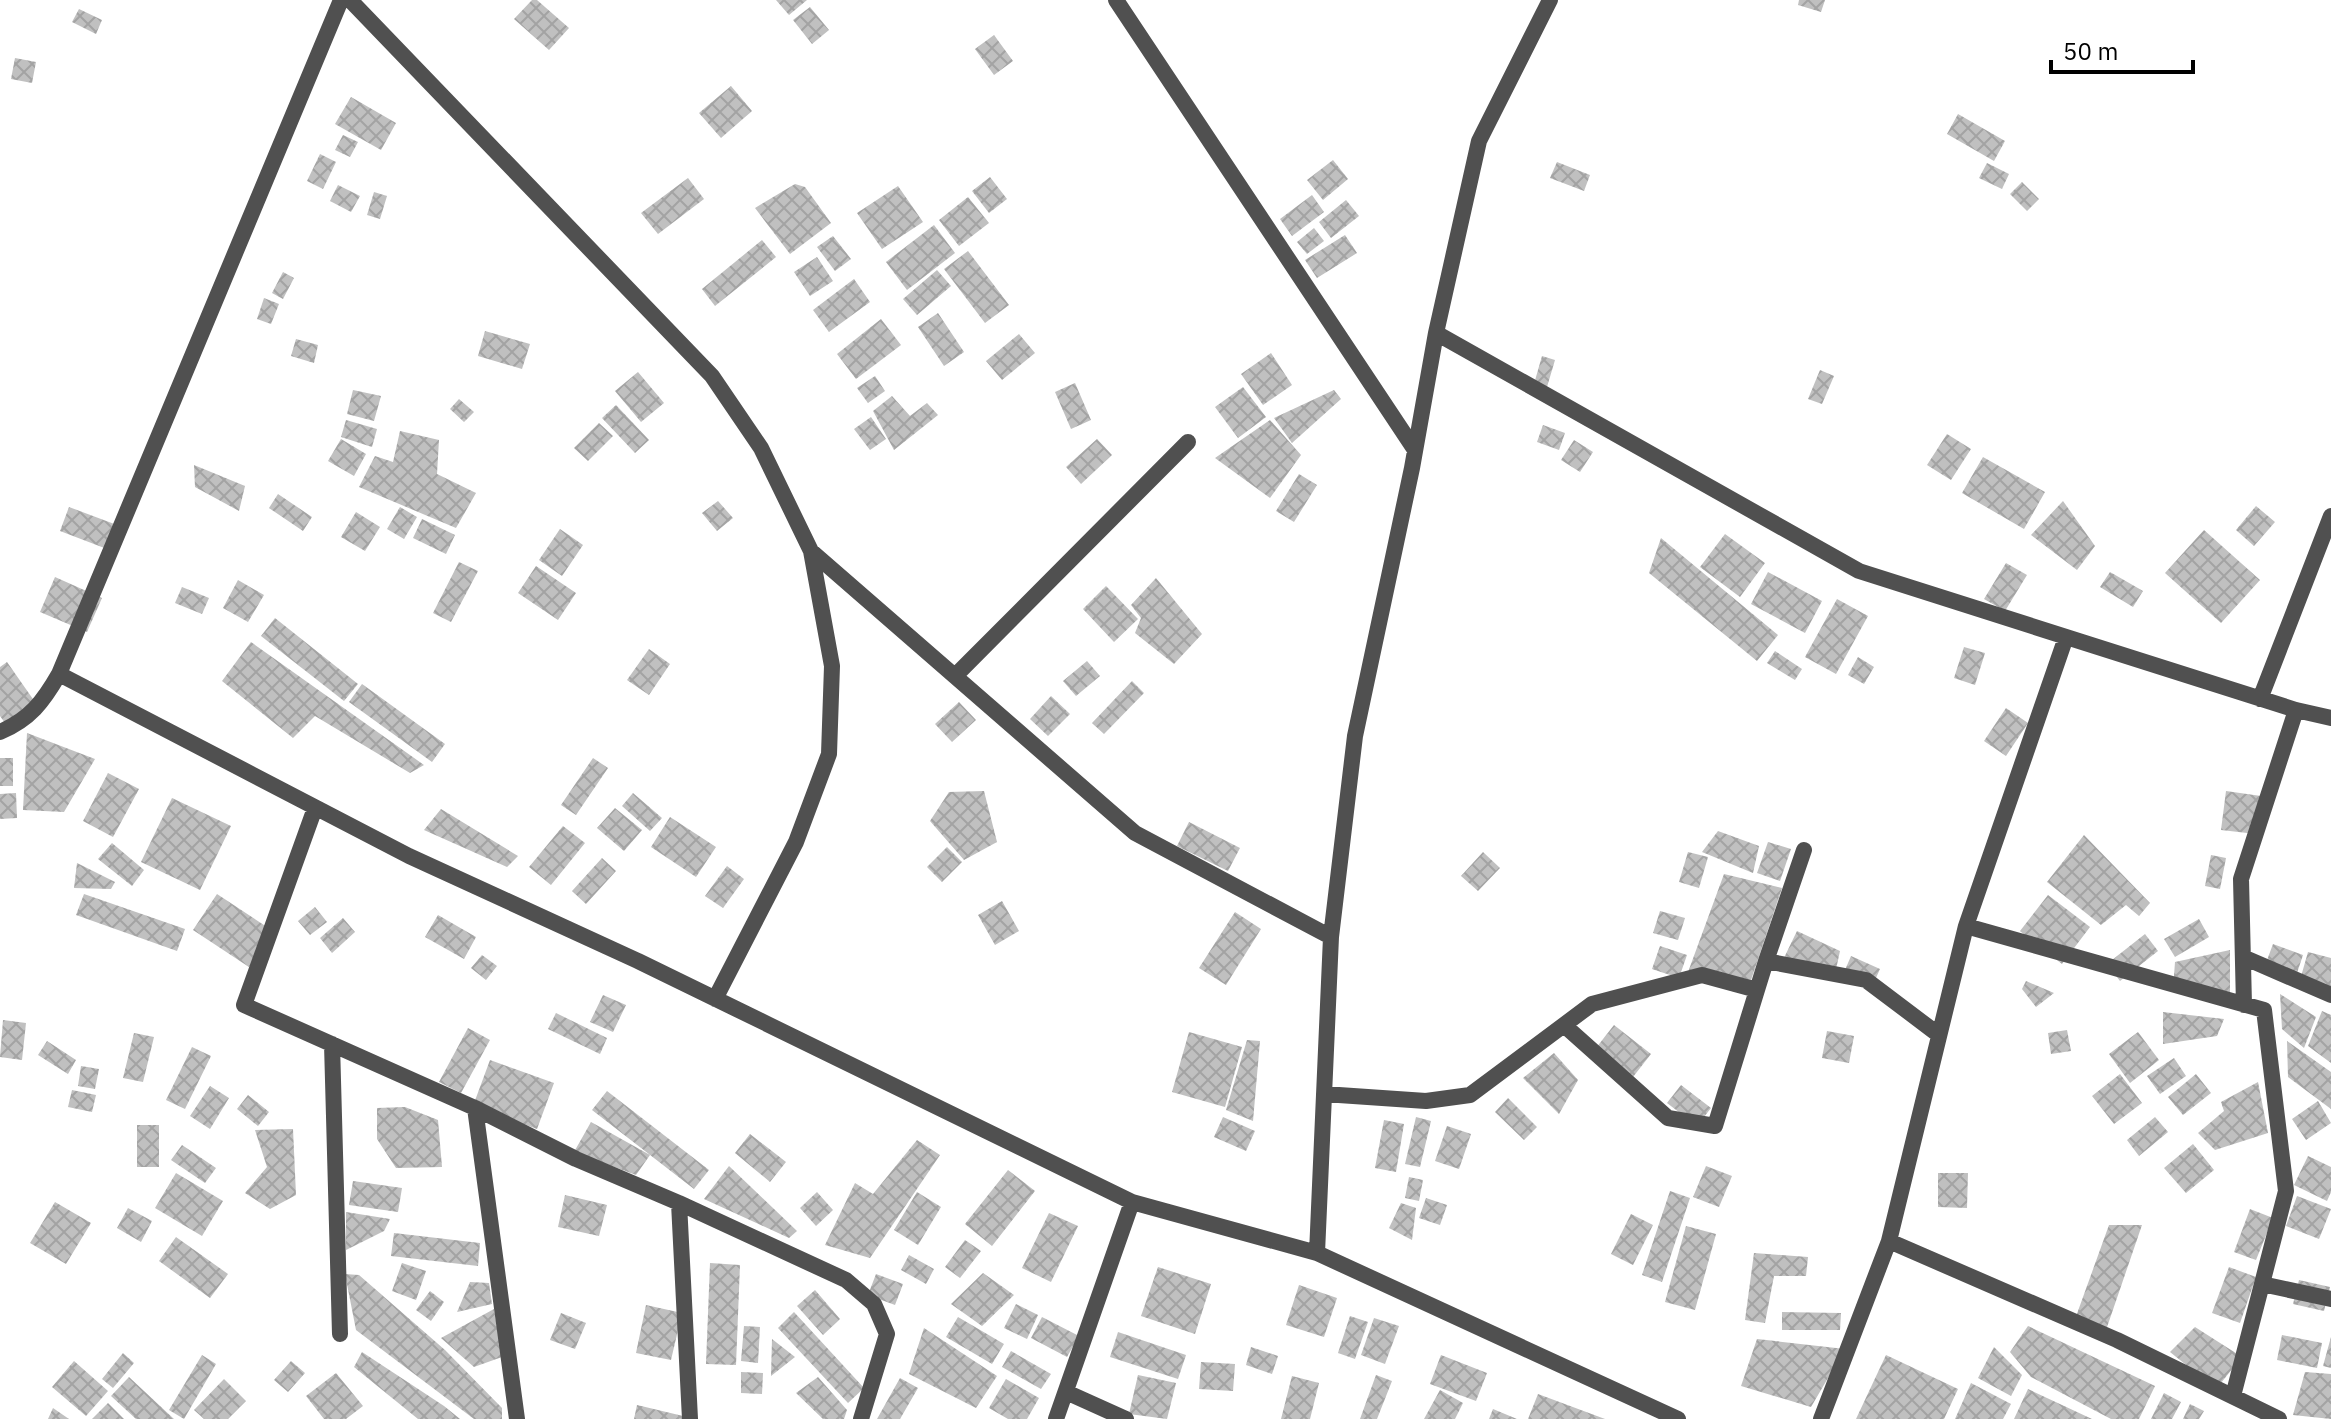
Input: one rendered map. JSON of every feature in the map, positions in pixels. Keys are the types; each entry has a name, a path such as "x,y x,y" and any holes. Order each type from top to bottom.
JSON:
{"street":[{"path":"0,732 25,720 44,702 59,674 341,0"},
{"path":"350,0 712,376 761,448 811,551 832,666 829,754 796,842 715,999"},
{"path":"1116,0 1415,450"},
{"path":"1317,1253 1331,937 1355,736 1415,450 1436,333 1479,141 1550,0"},
{"path":"1436,333 1859,571 2260,699 2331,718"},
{"path":"955,676 1188,442"},
{"path":"2260,699 2331,516"},
{"path":"811,551 1135,833 1331,937"},
{"path":"1821,1419 1889,1241 1966,926 2066,637"},
{"path":"59,674 409,856 715,999 1132,1202 1317,1253 1678,1419"},
{"path":"2244,1005 2241,879 2296,710"},
{"path":"315,808 244,1005 846,1280 874,1304 887,1334 861,1419"},
{"path":"1565,1026 1668,1118 1715,1126 1804,850"},
{"path":"1966,926 2264,1010 2286,1191 2233,1396"},
{"path":"2243,957 2331,995"},
{"path":"1766,961 1866,980 1939,1035"},
{"path":"1324,1094 1426,1101 1470,1095 1592,1004 1702,975 1757,990"},
{"path":"332,1044 340,1334"},
{"path":"475,1108 517,1419"},
{"path":"1056,1419 1132,1202"},
{"path":"679,1203 690,1419"},
{"path":"1889,1241 2117,1340 2279,1419"},
{"path":"2262,1284 2331,1299"},
{"path":"1066,1392 1126,1419"}],"building":[{"path":"532,0 537,0 569,28 549,50 514,19"},
{"path":"776,0 807,0 789,15"},
{"path":"1799,0 1825,0 1821,12 1798,5"},
{"path":"810,7 829,30 812,44 793,20"},
{"path":"79,9 102,20 96,34 72,22"},
{"path":"994,35 1013,61 994,75 975,49"},
{"path":"15,58 36,62 32,83 11,79"},
{"path":"731,86 752,111 721,138 699,113"},
{"path":"351,97 396,123 381,150 335,124"},
{"path":"1958,114 2005,141 1994,161 1947,134"},
{"path":"343,135 358,142 350,157 335,150"},
{"path":"320,154 336,162 323,189 307,181"},
{"path":"1333,160 1348,179 1323,200 1307,180"},
{"path":"1557,162 1590,175 1584,191 1550,178"},
{"path":"1987,163 2009,174 2002,189 1979,178"},
{"path":"990,177 1007,199 989,213 972,191"},
{"path":"688,178 704,199 658,234 641,213"},
{"path":"2022,182 2039,199 2027,211 2010,194"},
{"path":"795,184 805,187 831,223 790,254 755,208"},
{"path":"338,185 360,196 351,212 330,201"},
{"path":"898,186 923,222 882,249 857,213"},
{"path":"374,192 387,196 380,219 367,215"},
{"path":"1312,195 1324,212 1292,236 1280,219"},
{"path":"968,197 989,223 959,246 939,220"},
{"path":"1346,200 1359,216 1331,238 1319,222"},
{"path":"934,225 955,253 907,290 886,262"},
{"path":"1314,228 1324,241 1307,254 1297,242"},
{"path":"1345,235 1357,253 1317,278 1305,260"},
{"path":"833,236 851,259 835,271 817,247"},
{"path":"762,240 776,257 715,306 702,289"},
{"path":"968,251 1009,305 985,323 944,269"},
{"path":"817,257 833,281 810,296 794,272"},
{"path":"937,270 951,286 917,315 903,299"},
{"path":"283,272 294,278 283,299 272,293"},
{"path":"854,279 870,302 829,332 813,310"},
{"path":"264,298 279,304 271,324 257,319"},
{"path":"938,313 964,352 944,366 918,327"},
{"path":"881,319 901,345 856,379 837,354"},
{"path":"485,331 530,344 522,369 478,356"},
{"path":"1019,334 1035,353 1002,380 986,361"},
{"path":"296,339 318,345 314,363 291,356"},
{"path":"1271,353 1292,385 1263,405 1241,374"},
{"path":"1542,356 1555,360 1547,387 1534,384"},
{"path":"1820,370 1834,376 1822,404 1808,399"},
{"path":"638,372 664,403 641,422 615,391"},
{"path":"875,376 885,391 868,403 857,388"},
{"path":"1075,383 1091,420 1071,429 1055,392"},
{"path":"1243,387 1266,417 1238,438 1215,407"},
{"path":"353,390 381,396 374,421 347,414"},
{"path":"1334,390 1341,399 1292,443 1274,418"},
{"path":"892,396 910,416 927,403 938,415 894,450 873,411"},
{"path":"459,399 474,412 464,422 450,409"},
{"path":"616,405 649,440 635,453 602,418"},
{"path":"871,417 886,439 870,450 854,429"},
{"path":"346,420 377,429 372,447 341,437"},
{"path":"1270,420 1301,455 1270,498 1215,458"},
{"path":"599,423 613,436 588,461 574,448"},
{"path":"1543,425 1565,433 1559,450 1537,442"},
{"path":"400,431 439,440 437,474 476,493 456,528 359,487 375,456 393,462"},
{"path":"1947,434 1971,449 1951,480 1927,465"},
{"path":"341,439 366,454 354,476 328,461"},
{"path":"1097,439 1112,455 1081,484 1066,467"},
{"path":"1574,440 1593,452 1580,472 1561,460"},
{"path":"1983,457 2045,492 2024,529 1962,493"},
{"path":"194,465 245,486 239,511 195,487"},
{"path":"1299,474 1317,485 1294,522 1276,511"},
{"path":"278,494 312,517 303,531 269,508"},
{"path":"718,501 733,518 717,531 702,513"},
{"path":"2063,501 2095,546 2077,570 2031,535"},
{"path":"2256,506 2275,522 2254,546 2236,530"},
{"path":"69,507 117,525 107,549 60,531"},
{"path":"400,507 417,517 404,539 387,529"},
{"path":"356,512 380,527 365,551 341,537"},
{"path":"422,519 455,535 446,554 413,538"},
{"path":"560,529 583,545 562,576 539,560"},
{"path":"2204,530 2260,580 2221,623 2165,573"},
{"path":"1725,534 1765,563 1740,597 1700,567"},
{"path":"1661,538 1778,635 1757,661 1649,573"},
{"path":"459,562 478,571 451,622 433,613"},
{"path":"2006,563 2027,575 2005,611 1984,599"},
{"path":"536,566 576,593 558,620 518,593"},
{"path":"1768,572 1822,601 1805,633 1751,604"},
{"path":"2110,572 2143,591 2133,607 2100,587"},
{"path":"55,577 102,598 87,632 40,612"},
{"path":"1156,578 1202,634 1174,664 1135,633 1141,618 1131,605"},
{"path":"238,580 264,595 248,622 223,608"},
{"path":"1106,586 1138,619 1114,642 1083,609"},
{"path":"182,587 209,598 202,614 175,603"},
{"path":"1837,599 1868,616 1836,674 1805,657"},
{"path":"275,618 358,684 344,701 261,636"},
{"path":"251,642 424,765 410,773 315,716 293,738 222,681"},
{"path":"1964,647 1985,653 1975,685 1954,678"},
{"path":"649,649 670,664 649,695 627,680"},
{"path":"1775,651 1802,669 1795,680 1767,663"},
{"path":"1858,657 1874,667 1864,684 1848,675"},
{"path":"1087,661 1100,676 1076,696 1063,681"},
{"path":"7,662 35,702 5,723 0,716 0,667"},
{"path":"1132,681 1144,693 1104,734 1092,723"},
{"path":"362,684 445,744 432,762 349,702"},
{"path":"1051,696 1070,714 1048,736 1030,719"},
{"path":"959,702 976,720 952,742 935,724"},
{"path":"2006,708 2028,723 2006,756 1984,741"},
{"path":"27,733 95,759 64,812 23,810"},
{"path":"0,758 13,758 13,786 0,786"},
{"path":"593,758 608,768 576,815 561,805"},
{"path":"108,773 139,789 113,837 83,821"},
{"path":"984,791 997,842 964,860 930,821 949,792"},
{"path":"2226,791 2261,796 2256,834 2221,830"},
{"path":"16,793 17,818 0,819 0,794"},
{"path":"633,793 662,818 650,831 622,806"},
{"path":"172,798 231,826 200,890 141,862"},
{"path":"615,808 642,830 624,851 597,828"},
{"path":"441,809 518,856 507,867 424,830"},
{"path":"670,817 716,847 696,877 651,847"},
{"path":"1189,822 1240,848 1228,871 1177,846"},
{"path":"563,826 585,843 551,885 529,867"},
{"path":"1718,831 1759,846 1753,873 1702,852"},
{"path":"2084,835 2150,903 2139,916 2126,905 2101,925 2047,882"},
{"path":"1768,842 1791,849 1780,881 1757,873"},
{"path":"112,843 144,870 132,886 98,859"},
{"path":"947,847 962,862 942,882 927,867"},
{"path":"1483,852 1500,868 1478,891 1461,876"},
{"path":"1688,852 1708,857 1699,888 1679,882"},
{"path":"2211,855 2226,858 2220,889 2205,886"},
{"path":"602,858 616,871 586,904 572,891"},
{"path":"77,863 115,882 111,889 74,888"},
{"path":"727,866 744,879 723,908 705,896"},
{"path":"1724,874 1782,888 1750,983 1684,983"},
{"path":"84,894 185,929 177,951 76,915"},
{"path":"217,894 273,931 249,967 193,930"},
{"path":"2048,895 2090,927 2062,964 2020,931"},
{"path":"1002,901 1019,931 995,945 978,915"},
{"path":"315,907 327,922 310,935 298,921"},
{"path":"1660,911 1685,918 1678,940 1653,933"},
{"path":"1235,912 1261,929 1226,985 1199,968"},
{"path":"438,915 476,937 464,959 425,937"},
{"path":"343,918 355,932 332,953 320,938"},
{"path":"2199,919 2209,937 2175,957 2164,939"},
{"path":"1797,931 1840,951 1835,974 1782,962"},
{"path":"2145,934 2158,951 2120,981 2107,964"},
{"path":"2273,944 2303,955 2294,982 2263,971"},
{"path":"1660,946 1687,955 1679,978 1652,969"},
{"path":"2230,950 2230,993 2173,989 2175,962"},
{"path":"2308,952 2331,958 2331,988 2298,987"},
{"path":"482,955 497,966 486,980 471,968"},
{"path":"1851,956 1880,969 1871,989 1842,977"},
{"path":"2026,981 2054,993 2036,1007 2022,989"},
{"path":"2280,994 2316,1017 2304,1048 2282,1029"},
{"path":"603,995 626,1005 613,1032 590,1022"},
{"path":"2322,1011 2331,1015 2331,1063 2308,1046"},
{"path":"2163,1012 2224,1019 2217,1036 2163,1044"},
{"path":"556,1013 607,1038 600,1054 548,1029"},
{"path":"3,1020 26,1023 22,1060 0,1057"},
{"path":"1614,1025 1651,1054 1633,1077 1596,1048"},
{"path":"468,1028 490,1040 461,1093 439,1082"},
{"path":"2067,1030 2071,1051 2051,1054 2048,1033"},
{"path":"1827,1031 1854,1036 1849,1063 1822,1058"},
{"path":"1189,1032 1242,1047 1225,1107 1172,1092"},
{"path":"2138,1032 2159,1060 2130,1083 2109,1054"},
{"path":"134,1033 154,1037 143,1082 123,1078"},
{"path":"1247,1040 1260,1041 1253,1121 1226,1110"},
{"path":"47,1041 76,1060 68,1074 38,1055"},
{"path":"2287,1041 2331,1072 2331,1109 2288,1077"},
{"path":"192,1047 211,1056 185,1109 166,1100"},
{"path":"1554,1053 1578,1080 1559,1114 1523,1078"},
{"path":"2174,1058 2186,1076 2160,1094 2147,1076"},
{"path":"490,1060 554,1083 537,1129 473,1106"},
{"path":"81,1066 99,1069 95,1089 78,1086"},
{"path":"2120,1074 2142,1103 2114,1124 2092,1096"},
{"path":"2196,1074 2211,1093 2183,1115 2168,1097"},
{"path":"2258,1082 2268,1133 2215,1150 2198,1133 2224,1111 2221,1102"},
{"path":"1681,1085 1711,1108 1697,1126 1667,1103"},
{"path":"210,1086 229,1098 210,1129 190,1116"},
{"path":"72,1090 96,1095 92,1112 68,1107"},
{"path":"607,1091 709,1170 694,1189 592,1110"},
{"path":"248,1095 269,1112 258,1126 237,1109"},
{"path":"1508,1098 1537,1127 1524,1140 1495,1112"},
{"path":"2318,1101 2331,1123 2306,1140 2292,1119"},
{"path":"405,1107 438,1120 442,1167 396,1168 377,1139 377,1108"},
{"path":"1223,1117 1255,1131 1246,1151 1214,1137"},
{"path":"1416,1117 1431,1121 1420,1167 1405,1164"},
{"path":"2155,1117 2168,1132 2139,1156 2127,1140"},
{"path":"1384,1120 1404,1124 1396,1172 1375,1168"},
{"path":"591,1122 650,1155 636,1175 574,1152"},
{"path":"137,1125 159,1125 159,1167 137,1167"},
{"path":"1447,1126 1471,1134 1459,1169 1435,1161"},
{"path":"293,1129 296,1195 270,1209 245,1193 267,1167 255,1130"},
{"path":"750,1134 786,1162 770,1182 735,1153"},
{"path":"917,1140 940,1155 870,1258 825,1245 855,1183 873,1194"},
{"path":"2193,1144 2214,1170 2186,1193 2164,1168"},
{"path":"182,1145 216,1168 205,1183 171,1160"},
{"path":"2308,1156 2331,1167 2331,1192 2327,1201 2294,1185"},
{"path":"729,1166 797,1231 789,1238 704,1199"},
{"path":"1706,1166 1732,1176 1719,1207 1693,1197"},
{"path":"1008,1170 1035,1191 992,1246 965,1224"},
{"path":"176,1173 223,1201 202,1236 155,1208"},
{"path":"1938,1173 1968,1173 1967,1208 1938,1207"},
{"path":"1409,1177 1423,1180 1419,1201 1405,1198"},
{"path":"353,1181 402,1188 398,1212 349,1205"},
{"path":"1670,1191 1690,1198 1662,1282 1642,1275"},
{"path":"817,1192 833,1210 816,1226 800,1208"},
{"path":"917,1192 941,1207 918,1245 894,1230"},
{"path":"565,1195 607,1205 599,1236 558,1227"},
{"path":"2297,1196 2331,1209 2319,1239 2286,1226"},
{"path":"1426,1198 1447,1205 1440,1225 1419,1218"},
{"path":"55,1202 91,1223 66,1264 30,1243"},
{"path":"1401,1203 1416,1208 1412,1240 1389,1228"},
{"path":"128,1208 152,1221 141,1242 117,1228"},
{"path":"2250,1209 2273,1218 2256,1260 2234,1252"},
{"path":"346,1212 390,1219 384,1231 346,1250"},
{"path":"1049,1213 1078,1226 1051,1282 1022,1268"},
{"path":"1631,1214 1653,1225 1633,1265 1611,1254"},
{"path":"2109,1225 2142,1225 2105,1333 2074,1322"},
{"path":"1686,1226 1716,1234 1695,1310 1665,1302"},
{"path":"394,1233 480,1243 478,1266 391,1256"},
{"path":"176,1237 228,1274 210,1298 159,1261"},
{"path":"965,1240 981,1251 960,1278 945,1267"},
{"path":"1754,1253 1808,1257 1806,1276 1774,1276 1765,1323 1745,1320"},
{"path":"909,1255 934,1269 926,1284 901,1270"},
{"path":"402,1263 426,1271 416,1300 392,1291"},
{"path":"710,1263 740,1265 736,1365 706,1364"},
{"path":"1158,1267 1211,1284 1195,1334 1141,1316"},
{"path":"2229,1267 2256,1277 2240,1323 2212,1313"},
{"path":"983,1273 1014,1295 982,1326 951,1304"},
{"path":"345,1274 359,1275 445,1350 502,1408 502,1419 474,1419 356,1330"},
{"path":"876,1274 903,1284 895,1305 868,1295"},
{"path":"2299,1280 2330,1287 2324,1311 2293,1304"},
{"path":"470,1282 489,1283 492,1304 457,1312"},
{"path":"1299,1285 1337,1298 1324,1337 1286,1325"},
{"path":"815,1290 840,1319 823,1335 797,1306"},
{"path":"430,1291 444,1302 431,1321 416,1310"},
{"path":"1016,1304 1038,1315 1027,1339 1004,1328"},
{"path":"646,1305 682,1313 671,1360 636,1353"},
{"path":"494,1309 502,1357 474,1367 441,1338"},
{"path":"794,1312 864,1388 848,1403 778,1328"},
{"path":"1782,1312 1841,1313 1840,1330 1782,1330"},
{"path":"561,1313 586,1323 575,1349 550,1340"},
{"path":"1350,1316 1368,1322 1355,1359 1338,1353"},
{"path":"958,1317 1004,1344 992,1364 946,1337"},
{"path":"1042,1317 1079,1336 1067,1357 1031,1338"},
{"path":"1374,1318 1399,1326 1385,1364 1361,1355"},
{"path":"744,1326 760,1327 758,1363 741,1361"},
{"path":"2028,1326 2155,1386 2139,1419 2111,1419 2031,1377 2010,1352"},
{"path":"2195,1327 2242,1357 2216,1389 2170,1352"},
{"path":"924,1328 997,1376 976,1408 909,1374"},
{"path":"1118,1332 1186,1355 1178,1379 1110,1357"},
{"path":"2282,1335 2322,1343 2317,1368 2277,1360"},
{"path":"2331,1337 2331,1368 2323,1366"},
{"path":"772,1339 795,1357 771,1376"},
{"path":"1757,1339 1845,1349 1811,1407 1741,1386"},
{"path":"1251,1347 1278,1356 1272,1374 1246,1365"},
{"path":"1994,1347 2022,1375 2011,1396 1978,1378"},
{"path":"1011,1351 1051,1374 1041,1389 1002,1367"},
{"path":"362,1352 460,1419 418,1419 354,1367"},
{"path":"123,1353 134,1363 113,1388 102,1379"},
{"path":"202,1355 216,1364 184,1419 169,1410"},
{"path":"1441,1355 1487,1373 1476,1401 1430,1384"},
{"path":"1886,1355 1958,1389 1944,1419 1856,1419"},
{"path":"74,1361 108,1391 86,1416 52,1387"},
{"path":"291,1361 305,1373 288,1392 274,1380"},
{"path":"1201,1362 1235,1364 1233,1391 1199,1389"},
{"path":"741,1372 763,1373 762,1394 741,1393"},
{"path":"2305,1372 2331,1374 2331,1419 2293,1415"},
{"path":"336,1373 363,1406 346,1419 324,1419 306,1396"},
{"path":"1138,1375 1176,1383 1167,1419 1129,1414"},
{"path":"1376,1375 1392,1381 1377,1419 1360,1419"},
{"path":"1292,1376 1319,1383 1310,1419 1281,1419"},
{"path":"129,1377 174,1419 136,1419 111,1396"},
{"path":"818,1377 847,1410 844,1419 823,1419 796,1393"},
{"path":"900,1378 918,1388 900,1419 877,1419"},
{"path":"224,1379 246,1401 228,1419 204,1419 194,1410"},
{"path":"1006,1379 1039,1398 1027,1419 1008,1419 989,1408"},
{"path":"1971,1383 2011,1404 2003,1419 1955,1419"},
{"path":"2028,1389 2092,1419 2014,1419"},
{"path":"1440,1390 1463,1403 1455,1419 1424,1419"},
{"path":"2164,1393 2181,1402 2172,1419 2151,1419"},
{"path":"1538,1394 1605,1419 1528,1419"},
{"path":"108,1403 124,1419 92,1419"},
{"path":"2190,1404 2204,1411 2199,1419 2183,1419"},
{"path":"637,1405 683,1416 682,1419 634,1419"},
{"path":"53,1408 69,1419 48,1419"},
{"path":"1493,1409 1517,1419 1489,1419"}]}
